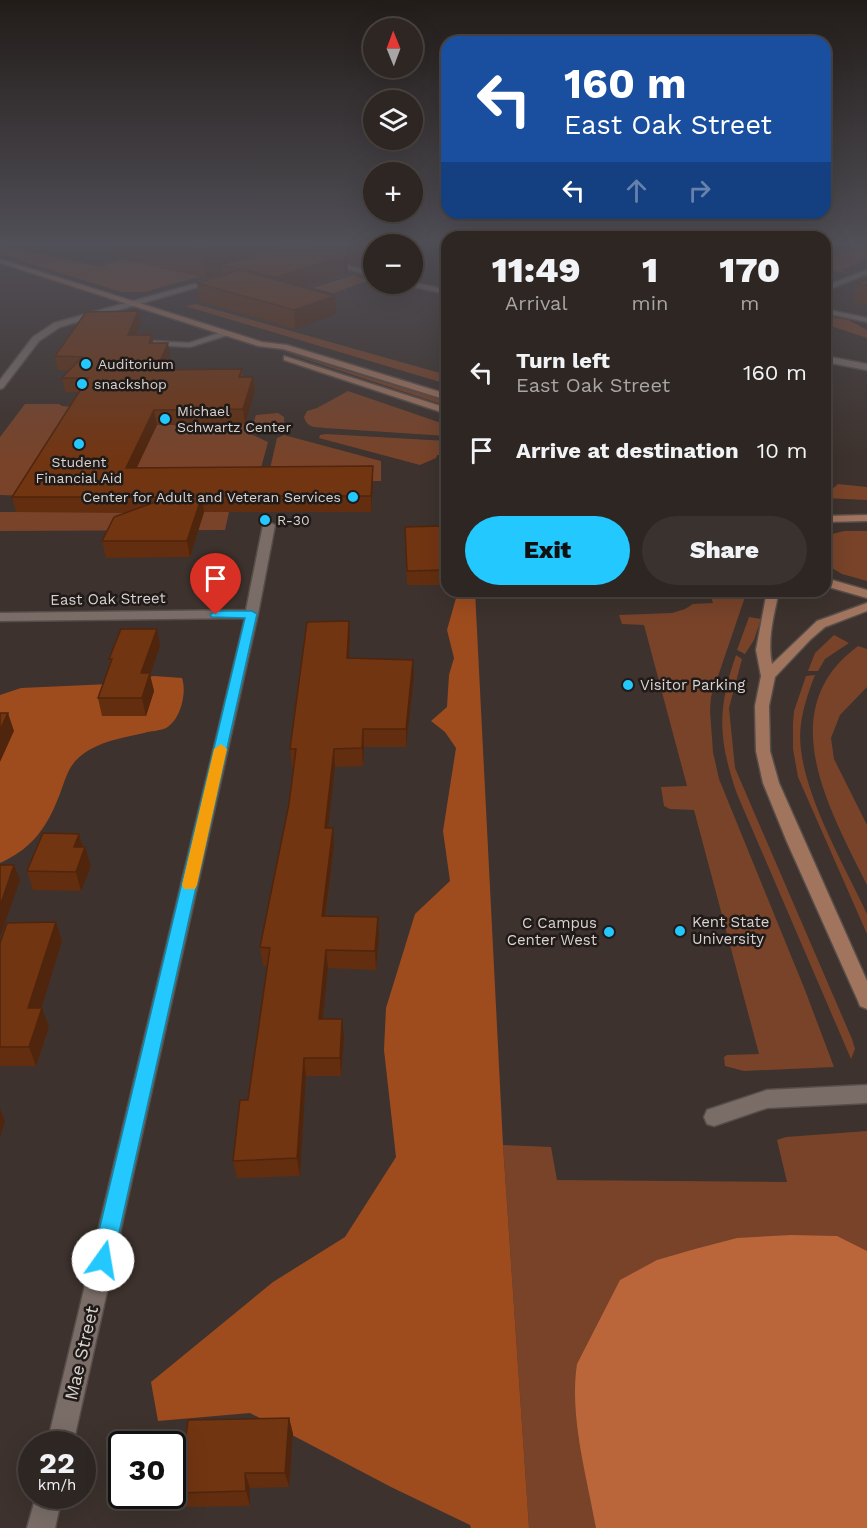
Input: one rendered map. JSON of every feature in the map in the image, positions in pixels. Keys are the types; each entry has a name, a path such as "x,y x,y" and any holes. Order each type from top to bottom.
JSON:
{"main road":[{"path":"175,317 261,344 284,347 441,395"},
{"path":"261,344 271,352 441,409"},
{"path":"831,512 851,517"},
{"path":"831,519 867,517"},
{"path":"831,584 867,594"},
{"path":"772,597 764,635 768,676 762,706 763,752 771,783 867,1001"},
{"path":"768,676 806,636 821,624 867,607"}],"street":[{"path":"0,386 41,334 81,317"},
{"path":"154,343 190,345 225,333"},
{"path":"831,351 844,352"},
{"path":"831,360 867,367"},
{"name":"Mae Street","path":"63,1431 252,614 269,525"},
{"name":"East Oak Street","path":"0,616 252,614"},
{"path":"714,1117 767,1099 867,1094"},
{"path":"41,1528 46,1509"}],"shaded area":[{"path":"223,317 243,317 441,373 441,382"},
{"path":"831,317 849,320 867,330 867,338 831,326"},
{"path":"275,349 441,399 441,404"},
{"path":"348,391 441,423 441,436 312,426 304,417 307,411"},
{"path":"25,404 59,404 72,407 27,496 0,495 0,437"},
{"path":"278,413 284,417 284,423 244,431 268,442 257,483 129,484 156,425 253,424 256,415"},
{"path":"284,435 381,461 381,481 267,482 277,438"},
{"path":"320,435 441,441 441,455 420,465 319,438"},
{"path":"838,484 867,487 867,500 831,498 831,490"},
{"path":"0,512 229,512 225,530 0,531"},
{"path":"844,531 867,531 867,581 842,574 831,568 831,534"},
{"path":"456,597 475,597 503,1145 529,1528 471,1528 470,1525 391,1487 250,1413 158,1421 151,1382 273,1282 345,1237 396,1157 384,1050 386,1008 415,914 450,881 443,831 456,748 445,732 431,721 447,707 449,675 454,658 447,630"},
{"path":"711,597 745,597 711,697 713,752 719,779 834,1067 744,1071 725,1066 724,1057 727,1055 759,1054 694,810 670,809 664,806 661,787 687,786 644,625 622,624 619,615 672,613 693,604 713,603"},
{"path":"749,617 761,619 754,640 745,654 737,650"},
{"path":"834,635 849,643 825,659 818,671 808,671 815,653"},
{"path":"858,646 867,649 867,687 840,715 831,738 834,759 867,825 867,885 825,793 816,761 813,730 818,700 832,672"},
{"path":"736,655 742,659 729,708 735,768 852,1039 855,1049 851,1059 737,794 726,757 722,724 723,709 725,692"},
{"path":"815,675 801,724 801,746 805,770 822,821 867,914 867,934 798,777 793,749 794,711 806,676"},
{"path":"154,676 182,678 183,698 176,719 161,730 104,743 83,754 68,772 47,822 35,838 28,846 0,863 0,695 21,688 110,684"},
{"path":"867,1131 867,1528 529,1528 503,1145 551,1147 557,1180 787,1182 777,1140 786,1137"},
{"path":"791,1235 837,1236 867,1251 867,1528 596,1528 577,1425 575,1384 577,1364 620,1280 657,1260 695,1249 737,1238"}],"building":[{"name":"Michael Schwartz Center","path":"82,317 135,317 128,335 152,335 149,343 168,343 156,370 242,369 239,377 253,377 243,409 154,410 126,468 373,466 371,496 202,496 187,541 102,541 114,517 169,497 12,497 88,378 62,378 82,357 55,356"},
{"path":"441,526 441,570 407,571 405,527"},
{"path":"349,621 347,658 413,660 406,729 363,729 362,748 334,749 325,828 333,828 322,916 378,917 375,951 326,950 319,1019 342,1019 340,1058 304,1058 297,1158 233,1161 240,1100 248,1100 270,948 260,947 289,804 296,749 290,749 307,622"},
{"path":"121,629 157,629 141,673 150,673 142,698 98,698 112,659 109,659"},
{"path":"0,713 8,713 0,730"},
{"path":"43,833 79,834 74,847 85,847 76,872 27,871"},
{"path":"0,865 14,865 0,906"},
{"path":"56,922 28,1008 42,1008 29,1047 0,1047 0,943 7,923"},
{"path":"289,1418 285,1473 245,1473 246,1491 186,1493 188,1420"}],"slow traffic":[{"path":"189,885 221,749"}],"place":[{"name":"Auditorium","path":"86,364"},
{"name":"snackshop","path":"82,384"},
{"name":"Michael Schwartz Center","path":"165,419"},
{"name":"Student Financial Aid","path":"79,444"},
{"name":"Center for Adult and Veteran Services","path":"353,497"},
{"name":"R-30","path":"265,520"},
{"name":"Visitor Parking","path":"628,685"},
{"name":"Kent State University","path":"680,931"},
{"name":"C Campus Center West","path":"609,932"}],"route":[{"path":"103,1260 252,614 216,615"}]}
